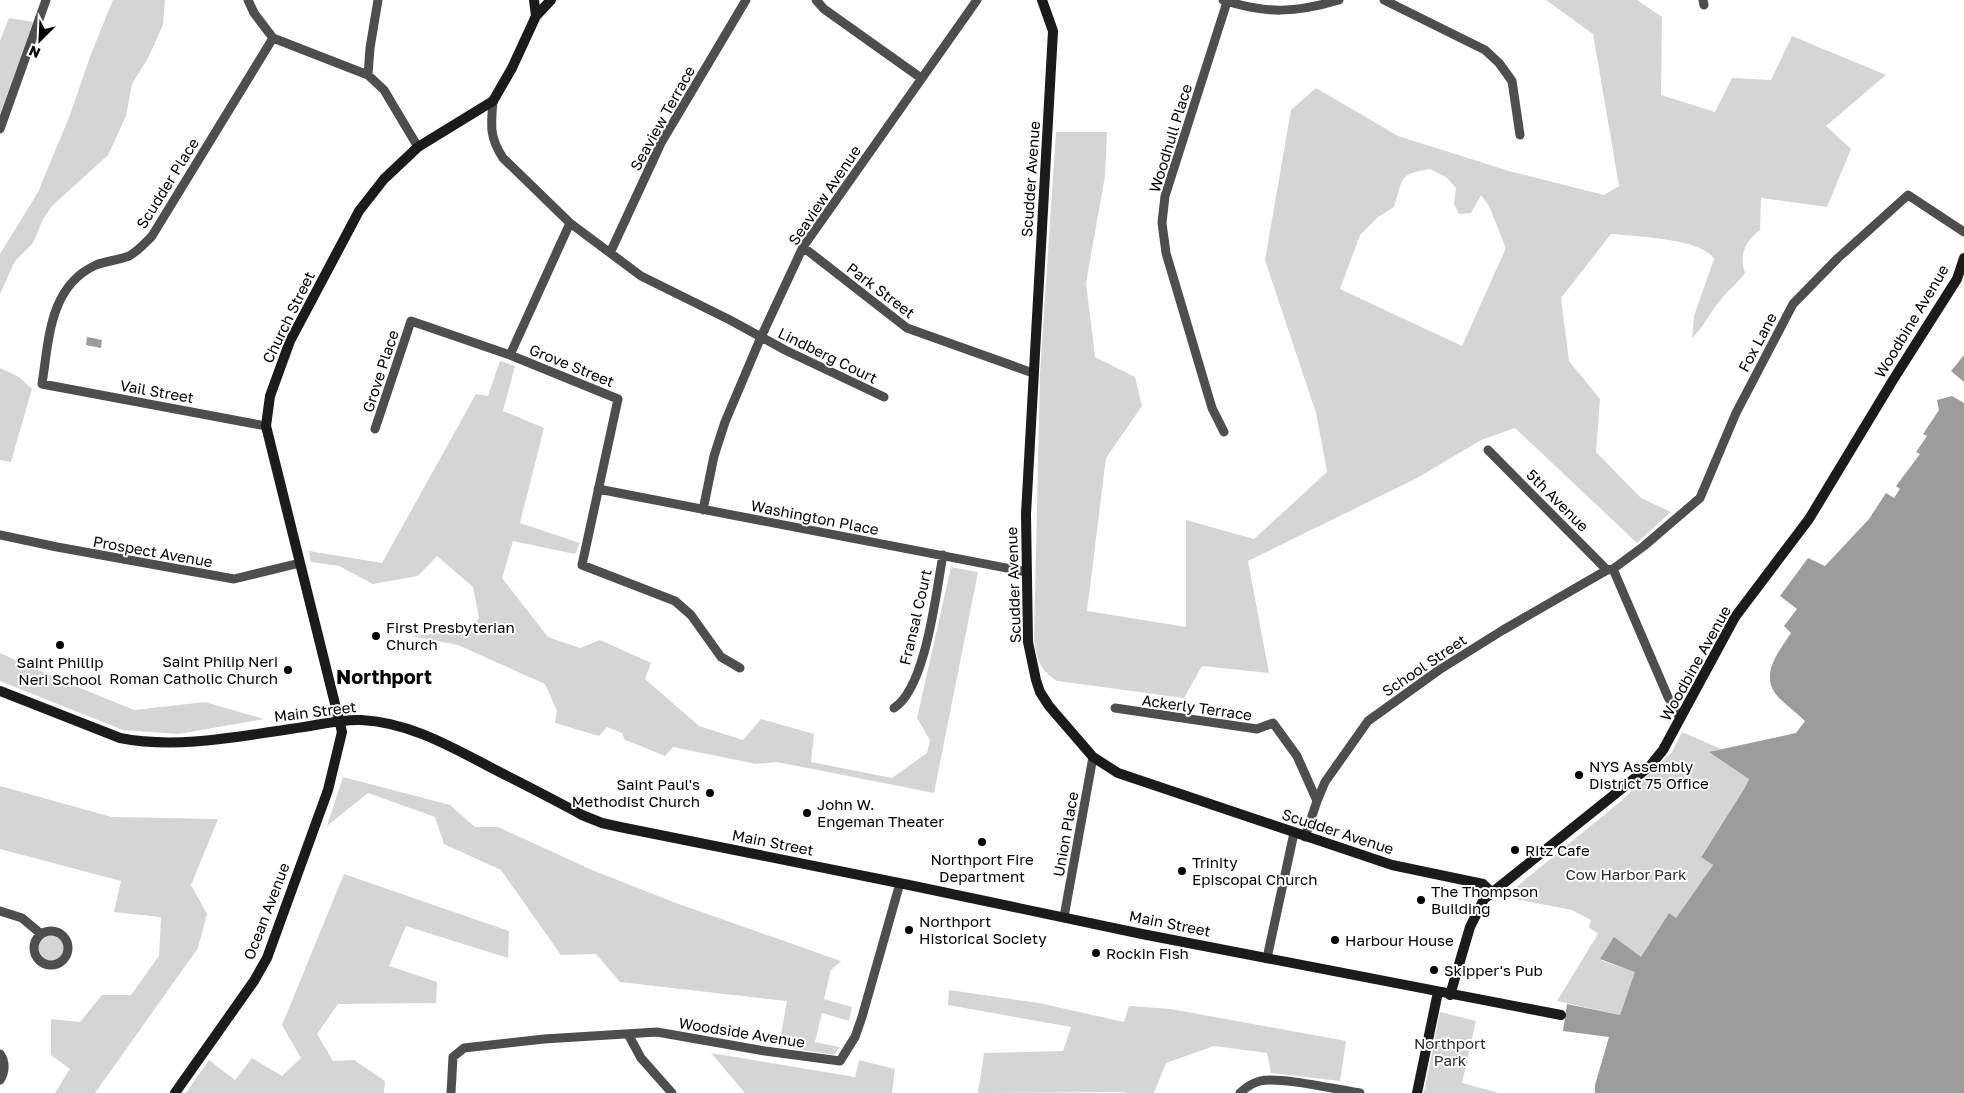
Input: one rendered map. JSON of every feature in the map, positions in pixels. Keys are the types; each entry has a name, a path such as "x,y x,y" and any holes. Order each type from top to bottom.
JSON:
{"main road":[{"path":"534,0 536,16"},
{"path":"536,16 551,0"},
{"name":"Scudder Avenue","path":"1042,0 1053,31 1026,514 1028,642 1040,692 1058,718 1093,757 1113,771 1136,781 1392,865 1483,884 1491,892"},
{"name":"Church Street","path":"340,720 266,426 272,389 290,341 359,211 384,180 418,147 493,101 512,68 536,16"},
{"name":"Woodbine Avenue","path":"1450,994 1470,927 1484,899 1650,766 1663,750 1735,617 1809,519 1893,380 1957,280 1964,258"},
{"name":"Main Street","path":"0,691 120,738 131,740 171,741 224,738 340,720 376,721 436,739 582,815 602,823 1561,1016"},
{"name":"Ocean Avenue","path":"175,1093 254,981 267,958 332,777 342,732 340,720"},
{"path":"1417,1093 1438,992"}],"street":[{"path":"0,129 46,0"},
{"path":"248,0 254,13 273,38 368,75 384,90 418,147"},
{"path":"368,75 370,48 378,0"},
{"name":"Seaview Terrace","path":"610,253 661,143 746,0"},
{"path":"816,0 824,9 921,78"},
{"name":"Seaview Avenue","path":"704,510 719,438 761,337 803,247 977,0"},
{"path":"1225,1 1260,10 1289,11 1339,0"},
{"path":"1384,0 1486,50 1499,63 1512,81 1520,135"},
{"name":"Woodhull Place","path":"1224,432 1212,408 1166,253 1162,223 1165,196 1225,1"},
{"name":"Scudder Place","path":"42,384 55,312 64,291 79,274 96,265 128,256 140,248 152,236 273,38"},
{"name":"Lindberg Court","path":"493,101 490,128 494,145 503,158 570,223 641,276 884,397"},
{"name":"Fox Lane","path":"1610,569 1644,546 1700,498 1736,413 1793,304 1838,258 1908,195 1964,232"},
{"path":"510,355 570,223"},
{"name":"Park Street","path":"803,247 907,328 1033,373"},
{"name":"Grove Street","path":"411,321 510,355 618,399 582,565 674,601 691,615 721,657 740,668"},
{"name":"Grove Place","path":"375,428 411,321"},
{"name":"Vail Street","path":"42,384 266,426"},
{"name":"5th Avenue","path":"1488,450 1610,569 1668,697 1680,718"},
{"name":"Washington Place","path":"598,489 1027,572"},
{"name":"Prospect Avenue","path":"0,535 57,548 234,579 300,562"},
{"name":"Fransal Court","path":"894,708 907,696 925,649 943,555"},
{"name":"School Street","path":"1305,837 1325,782 1368,721 1438,670 1495,634 1610,569"},
{"name":"Ackerly Terrace","path":"1115,708 1257,729 1273,723 1297,756 1317,801"},
{"name":"Union Place","path":"1064,917 1093,757"},
{"path":"1267,958 1294,833"},
{"name":"Woodside Avenue","path":"451,1093 453,1057 464,1048 544,1039 656,1032 765,1051 840,1061 855,1037 862,1017 900,883"},
{"path":"0,911 22,918 42,934"},
{"path":"628,1034 641,1058 672,1093"},
{"path":"0,1054 3,1058 4,1072 0,1080"},
{"path":"1240,1093 1245,1088 1260,1081 1276,1080 1360,1093"}],"green space":[{"path":"113,0 165,0 163,25 149,56 132,84 126,116 108,155 52,206 43,219 33,243 15,261 0,294 0,254 38,192 70,115 91,54"},
{"path":"1546,0 1637,0 1662,17 1661,95 1715,112 1732,78 1771,80 1792,36 1886,75 1826,126 1851,149 1827,207 1761,198 1760,230 1750,239 1743,254 1745,273 1721,299 1692,338 1694,316 1714,259 1708,252 1697,247 1667,240 1611,234 1561,298 1569,361 1600,399 1596,452 1641,498 1671,512 1637,543 1515,428 1481,440 1417,478 1248,561 1269,673 1202,666 1184,698 1057,681 1051,677 1040,664 1034,641 1040,373 1056,132 1107,132 1105,176 1086,283 1095,357 1135,377 1142,406 1106,458 1087,611 1186,627 1186,520 1254,539 1327,472 1316,413 1265,260 1291,110 1316,88 1398,136 1509,171 1604,195 1619,186 1593,34","holes":["1430,169 1446,177 1456,188 1454,204 1459,214 1471,213 1481,195 1489,206 1506,248 1462,346 1340,289 1360,235 1378,217 1394,207 1401,184 1406,176"]},
{"path":"9,18 33,22 0,115 0,41"},
{"path":"500,361 515,366 503,411 544,428 520,523 580,543 575,554 513,541 502,578 548,637 580,648 600,640 651,663 645,679 699,726 743,740 761,719 814,734 811,762 892,778 927,753 930,740 917,718 951,567 978,572 934,793 777,762 756,764 673,747 665,756 625,740 622,733 607,727 599,736 555,723 557,711 545,684 458,645 411,636 469,630 479,618 473,587 437,556 418,576 373,584 339,566 311,562 309,551 382,563 476,394 488,396"},
{"path":"0,368 19,377 32,389 11,462 0,460"},
{"path":"0,653 134,710 205,702 264,719 178,734 123,730 0,681"},
{"name":"Cow Harbor Park","path":"1682,732 1721,749 1710,752 1749,778 1744,789 1701,856 1713,865 1676,918 1669,913 1641,958 1600,960 1636,972 1620,1015 1557,1001 1598,934 1589,927 1591,920 1572,910 1504,897 1620,802 1672,752"},
{"path":"343,777 450,805 475,827 498,827 592,870 676,903 841,961 831,970 824,999 852,1007 849,1021 822,1013 815,1042 840,1047 834,1055 779,1046 787,1001 620,982 596,954 561,955 501,870 444,844 435,817 368,793 327,826"},
{"path":"0,786 112,817 218,819 191,885 207,914 198,948 95,1093 55,1093 70,1069 51,1055 51,1019 80,1022 102,995 131,995 159,956 161,917 114,912 121,881 0,849"},
{"path":"344,874 509,931 508,958 406,926 389,966 437,982 436,1003 338,1004 317,1034 333,1061 354,1060 385,1081 384,1093 186,1093 209,1060 235,1080 252,1058 282,1076 301,1058 282,1025"},
{"path":"50,934 60,938 64,948 60,958 50,962 40,958 36,948 40,938"},
{"path":"949,990 1039,1003 1124,1022 1129,1006 1171,1009 1346,1041 1340,1081 1271,1073 1267,1053 1214,1046 1166,1063 1154,1093 978,1093 984,1053 1063,1051 1071,1027 948,1005"},
{"name":"Northport Park","path":"1440,1012 1476,1021 1462,1083 1499,1093 1424,1093"},
{"path":"711,1053 855,1077 859,1060 895,1069 892,1093 745,1093"}],"shaded area":[{"path":"87,337 102,340 101,348 86,345"},
{"path":"1964,355 1964,382 1951,371"},
{"path":"1952,396 1964,403 1964,1093 1595,1093 1595,1085 1609,1037 1563,1031 1567,1004 1620,1015 1635,972 1600,959 1614,937 1641,957 1669,913 1676,918 1713,865 1701,857 1749,779 1709,752 1796,733 1805,721 1779,698 1773,690 1770,681 1772,665 1791,633 1784,626 1797,609 1780,596 1808,558 1825,566 1869,519 1886,493 1894,498 1900,489 1896,486 1920,454 1916,452 1927,436 1923,434 1939,410 1937,400"}],"place":[{"name":"First Presbyterian Church","path":"376,636"},
{"name":"Saint Phillip Neri School","path":"60,645"},
{"name":"Saint Philip Neri Roman Catholic Church","path":"288,670"},
{"name":"NYS Assembly District 75 Office","path":"1579,775"},
{"name":"Saint Paul's Methodist Church","path":"710,793"},
{"name":"John W. Engeman Theater","path":"807,813"},
{"name":"Northport Fire Department","path":"982,842"},
{"name":"Ritz Cafe","path":"1515,850"},
{"name":"Trinity Episcopal Church","path":"1182,871"},
{"name":"The Thompson Building","path":"1421,900"},
{"name":"Northport Historical Society","path":"909,930"},
{"name":"Harbour House","path":"1335,940"},
{"name":"Rockin Fish","path":"1096,953"},
{"name":"Skipper's Pub","path":"1434,970"}],"district":[{"name":"Northport","path":"384,676"}]}
